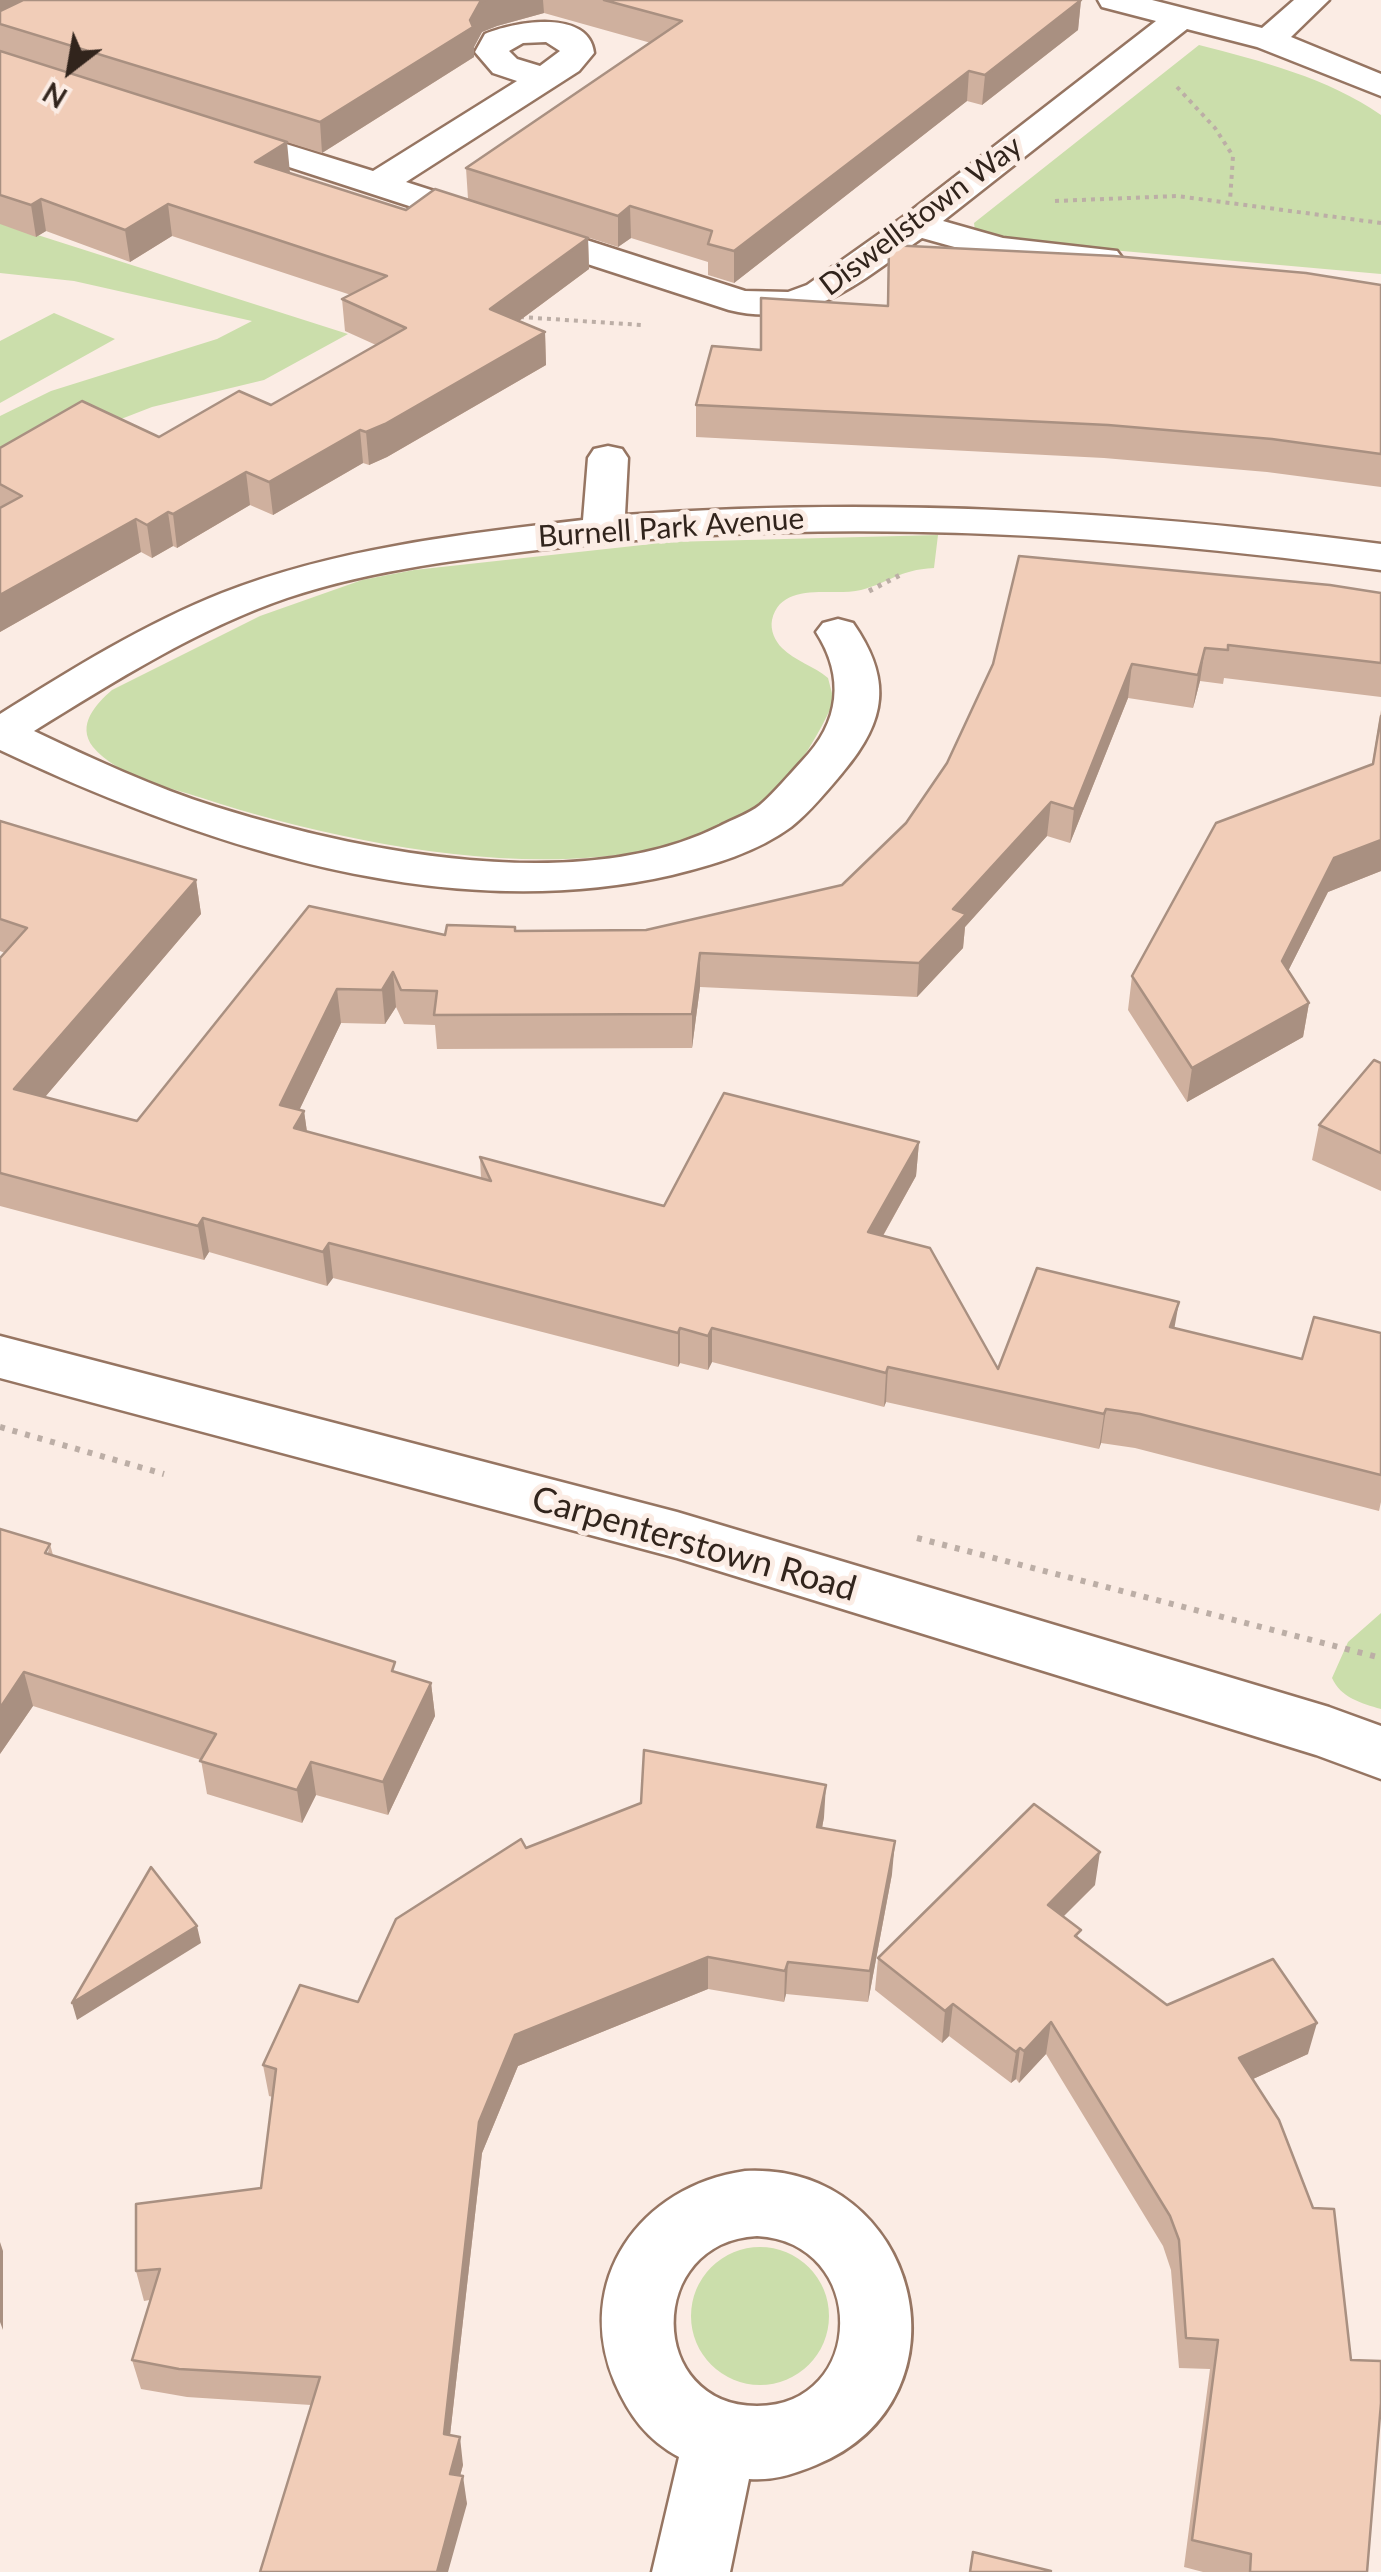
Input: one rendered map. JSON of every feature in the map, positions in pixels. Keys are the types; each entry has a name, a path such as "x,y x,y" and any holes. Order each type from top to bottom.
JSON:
{"street":[{"path":"1114,0 1269,40 1381,86"},
{"path":"1269,40 1313,0"},
{"name":"Diswellstown Way","path":"180,121 759,304 792,303 820,293 916,225 1180,18"},
{"path":"379,183 543,78"},
{"path":"916,225 1001,249 1135,262"},
{"path":"603,528 608,458"},
{"name":"Burnell Park Avenue","path":"1,733 162,638 272,590 456,548 603,528 904,518 1259,540 1381,558"},
{"path":"1,733 113,786 200,818 286,841 434,870 596,875 702,854 761,824 804,792 838,745 860,690 856,657 838,632"},
{"name":"Carpenterstown Road","path":"0,1357 676,1534 1329,1733 1381,1754"},
{"path":"691,2572 721,2436"}],"path":[{"path":"1132,54 1172,69 1173,82 1215,128 1233,156 1230,200"},
{"path":"1040,204 1130,195 1230,200 1381,223"},
{"path":"514,316 625,328 645,324"},
{"path":"0,1427 164,1474"}],"green space":[{"path":"1199,45 1316,81 1381,115 1381,274 1055,245 975,231 974,223"},
{"path":"0,223 348,334 264,380 152,407 0,466 0,416 51,391 217,339 252,321 74,281 0,273"},
{"path":"54,313 115,339 0,403 0,341"},
{"path":"938,535 934,568 903,574 861,590 797,595 777,608 772,631 777,642 828,678 834,701 808,750 771,796 742,818 683,842 617,855 547,859 400,847 262,816 159,785 115,766 88,739 90,716 112,690 260,616 362,580 414,570 670,542"},
{"path":"1381,1613 1381,1709 1346,1695 1332,1678 1348,1642"},
{"path":"760,2247 786,2252 809,2267 824,2290 829,2316 824,2342 809,2365 786,2380 760,2385 734,2380 711,2365 696,2342 691,2316 696,2290 711,2267 734,2252"}],"building":[{"path":"23,0 486,0 480,2 470,20 473,27 320,122 0,24 0,11"},
{"path":"604,0 1081,0 985,75 969,71 734,251 708,244 712,231 630,206 618,216 466,168 682,21"},
{"path":"0,51 287,142 255,162 406,210 435,189 588,238 490,309 545,332 385,424 366,432 360,430 269,482 246,472 173,514 168,512 147,525 136,519 0,595 0,508 22,496 0,484 0,448 82,401 159,437 239,391 271,405 406,328 342,299 387,276 248,230 168,204 125,230 41,199 31,205 0,195"},
{"path":"889,245 1114,256 1306,273 1381,285 1381,454 1272,439 1108,425 696,405 712,346 761,350 761,298 888,306"},
{"path":"1019,556 1381,593 1381,663 1228,645 1228,650 1205,648 1198,675 1132,664 1074,809 1051,802 953,909 966,914 919,963 700,953 692,1014 434,1015 437,991 401,990 393,972 382,990 337,989 280,1105 304,1111 294,1128 491,1181 480,1157 664,1206 724,1093 919,1142 868,1232 930,1248 998,1369 1037,1268 1179,1302 1170,1327 1302,1359 1314,1317 1381,1333 1381,1475 1140,1414 1106,1409 1104,1414 888,1367 886,1373 712,1328 708,1336 680,1328 678,1333 329,1243 323,1252 203,1218 198,1226 0,1173 0,958 27,928 0,919 0,821 196,880 14,1089 137,1121 309,906 445,935 447,925 515,927 515,931 646,930 842,885 906,823 947,763 993,664"},
{"path":"1381,716 1381,840 1334,858 1282,961 1309,1003 1192,1068 1132,976 1216,823 1373,764"},
{"path":"1374,1060 1381,1063 1381,1153 1319,1125"},
{"path":"0,1529 50,1544 45,1553 395,1662 392,1671 431,1683 383,1782 311,1762 297,1790 200,1761 216,1734 24,1672 0,1708"},
{"path":"644,1750 826,1785 817,1827 895,1841 870,1971 788,1962 785,1971 708,1957 515,2035 479,2122 444,2434 460,2437 450,2474 463,2476 437,2572 260,2572 320,2377 179,2369 132,2360 160,2269 136,2271 136,2204 261,2188 276,2069 263,2065 300,1985 358,2002 396,1919 521,1839 526,1848 641,1803"},
{"path":"1034,1804 1100,1852 1048,1905 1081,1930 1075,1936 1167,2005 1273,1959 1317,2023 1239,2058 1279,2120 1313,2208 1334,2209 1351,2360 1381,2361 1367,2572 1250,2572 1251,2554 1192,2540 1218,2340 1186,2338 1179,2240 1170,2216 1051,2022 1024,2051 1020,2048 1016,2052 953,2004 945,2011 878,1958"},
{"path":"151,1867 197,1926 72,2003"},
{"path":"973,2552 1051,2571 970,2572"}]}
